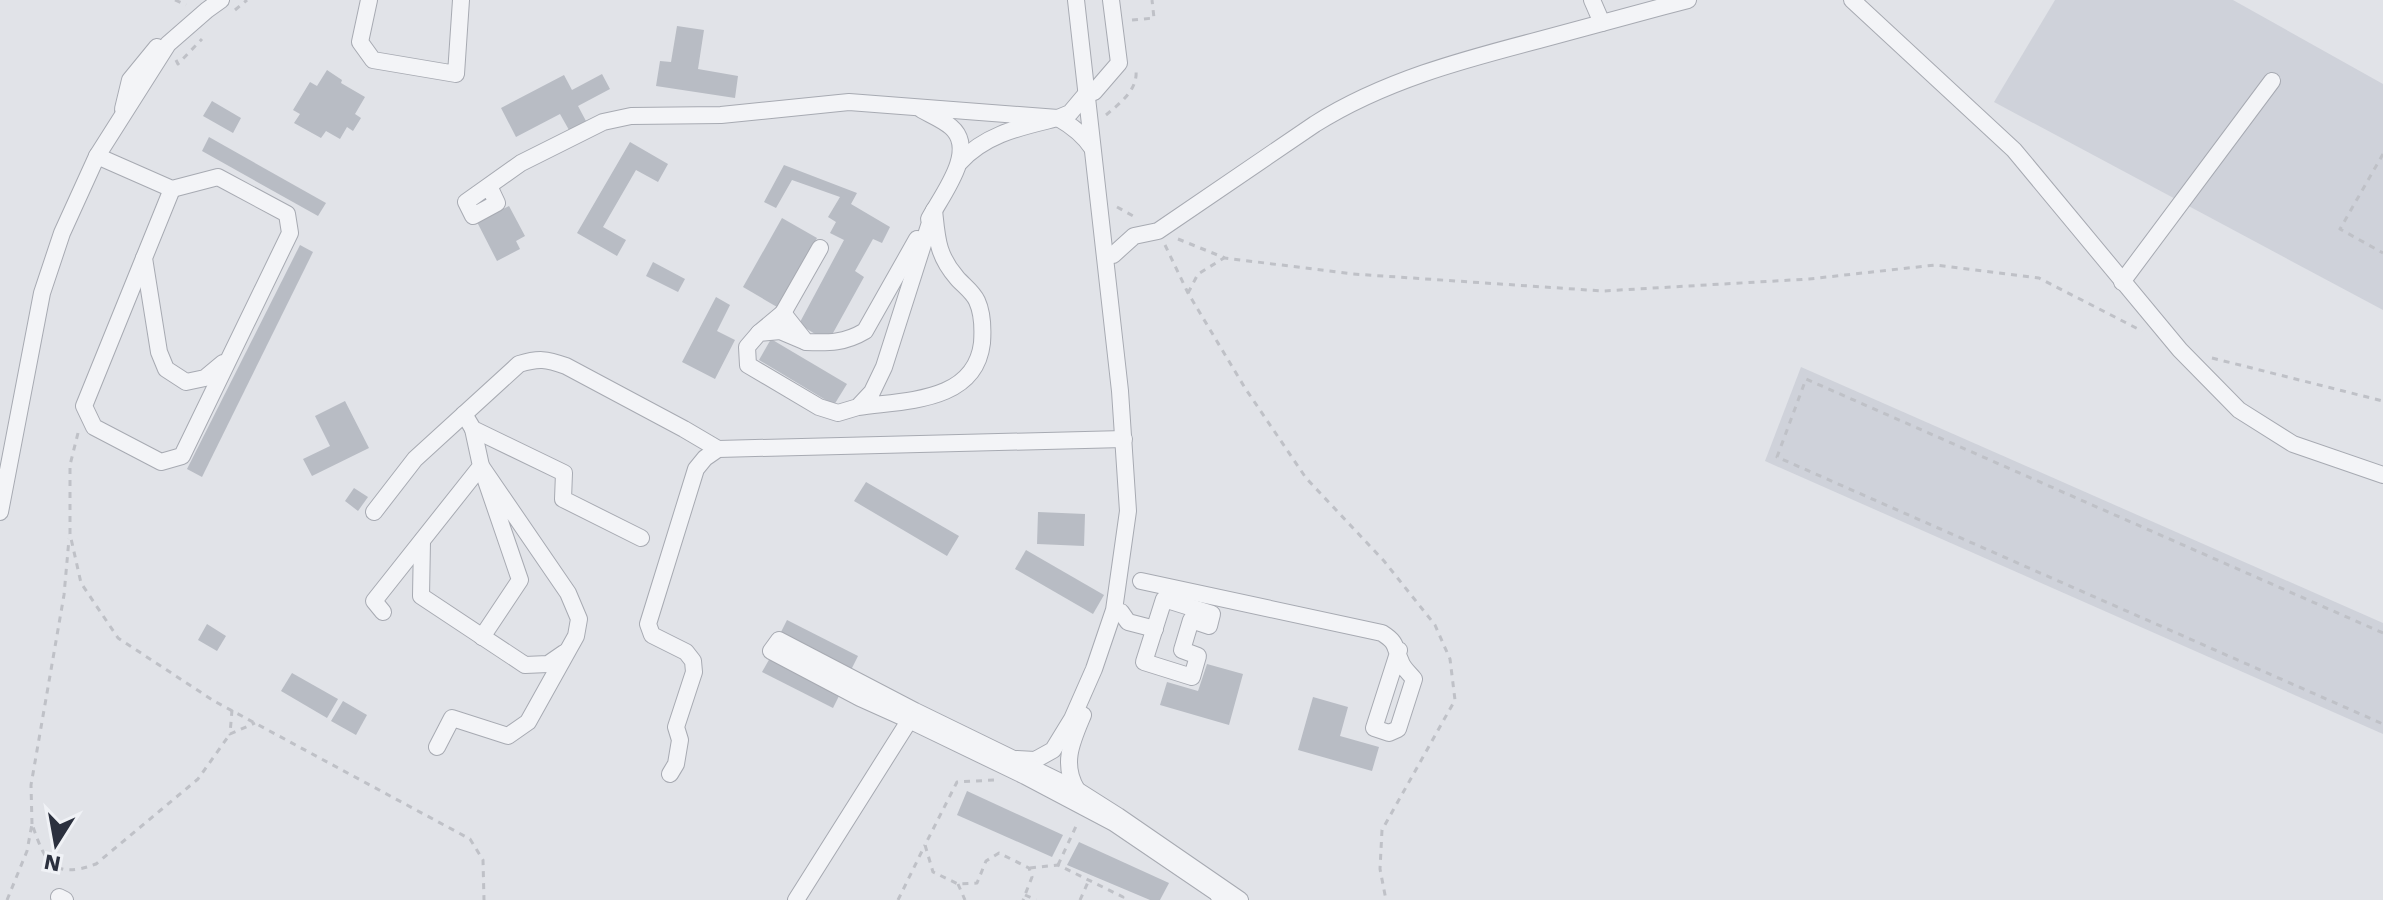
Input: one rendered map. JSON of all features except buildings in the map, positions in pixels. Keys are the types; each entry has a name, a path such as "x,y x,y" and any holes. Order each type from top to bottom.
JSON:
{"lane":[{"path":"121,116 130,80 163,39 208,0"},
{"path":"0,512 42,293 62,233 97,156 168,44 221,0"},
{"path":"369,0 360,42 373,60 456,74 461,0"},
{"path":"1076,0 1107,201 1137,511 1129,566 1133,583 1122,621 1080,722 1067,762 1068,777 1077,790"},
{"path":"1015,759 1035,760 1053,750 1072,719 1094,669 1114,610 1128,511 1124,439 1093,149 1084,0"},
{"path":"759,333 780,331 806,342 832,344 850,340 865,331 960,162 972,149 1000,133 1070,113 1119,63 1111,0"},
{"path":"1592,0 1602,23"},
{"path":"1113,255 1134,236 1158,231 1337,110 1447,64 1688,0"},
{"path":"1852,0 2014,150 2180,350 2239,410 2293,444 2383,475"},
{"path":"2122,282 2272,81"},
{"path":"489,186 521,163 603,122 631,116 721,115 849,102 1058,118 1074,127 1093,149"},
{"path":"917,108 952,127 961,142 960,162"},
{"path":"97,156 172,189 218,177 287,214 290,233 182,456 161,462 94,427 84,406 172,189"},
{"path":"858,407 872,392 884,367 934,210"},
{"path":"820,248 783,313 747,347 748,365 819,407 838,413 858,407 940,395 963,382 977,365 983,323 976,299 954,275 938,250 934,210"},
{"path":"144,258 159,352 166,369 186,382 205,378 230,357"},
{"path":"783,313 806,342"},
{"path":"374,512 415,459 468,422 519,364 533,360 546,359 566,366 718,449 1124,439"},
{"path":"468,422 520,580 482,637"},
{"path":"468,422 564,473 563,499 641,538"},
{"path":"670,774 676,764 680,740 676,727 694,672 693,661 686,652 652,635 648,624 696,469 718,449"},
{"path":"383,612 374,601 481,466"},
{"path":"437,747 452,718 508,736 528,722 576,636 579,619 568,593 481,466"},
{"path":"422,541 421,596 525,665 548,664 565,652"},
{"path":"1133,583 1382,633 1392,639 1399,650"},
{"path":"1164,599 1212,614 1209,626 1191,620 1182,650 1198,656 1192,677 1144,662 1155,629 1164,599"},
{"path":"1122,621 1155,629"},
{"path":"1221,900 1217,893 1084,807 912,716 779,640 771,651 860,698 912,716 1015,759 1077,790 1240,900"},
{"path":"796,900 912,716"}],"path":[{"path":"2383,154 2340,229 2383,253"},
{"path":"1107,201 1158,231 1225,258 1353,274 1603,291 1809,279 1935,265 2039,278 2152,336"},
{"path":"1158,231 1188,293 1245,388 1306,478 1384,561 1435,625 1450,659 1455,700 1382,830 1380,869 1386,900"},
{"path":"1188,293 1198,274 1225,258"},
{"path":"2209,357 2383,401"},
{"path":"2383,633 1806,379 1777,457 2383,724"},
{"path":"7,900 27,851 32,824 31,785 64,595 70,530 70,465 84,406"},
{"path":"70,530 81,583 118,638 232,710 470,839 483,860 484,900"},
{"path":"32,824 42,854 57,867 76,871 96,864 198,779 230,734 232,710"},
{"path":"230,734 255,723"},
{"path":"898,900 957,782"},
{"path":"1058,865 1084,807"},
{"path":"925,845 933,872 958,884 977,883 986,861 999,853 1029,868 1058,865 1123,897 1122,900"},
{"path":"1029,868 1032,877 1024,898 1036,900"},
{"path":"1080,900 1089,880"},
{"path":"958,884 965,900"}],"shaded area":[{"path":"2055,0 2233,0 2383,84 2383,310 1994,102"},
{"path":"1801,367 2383,623 2383,734 1765,461"}]}
